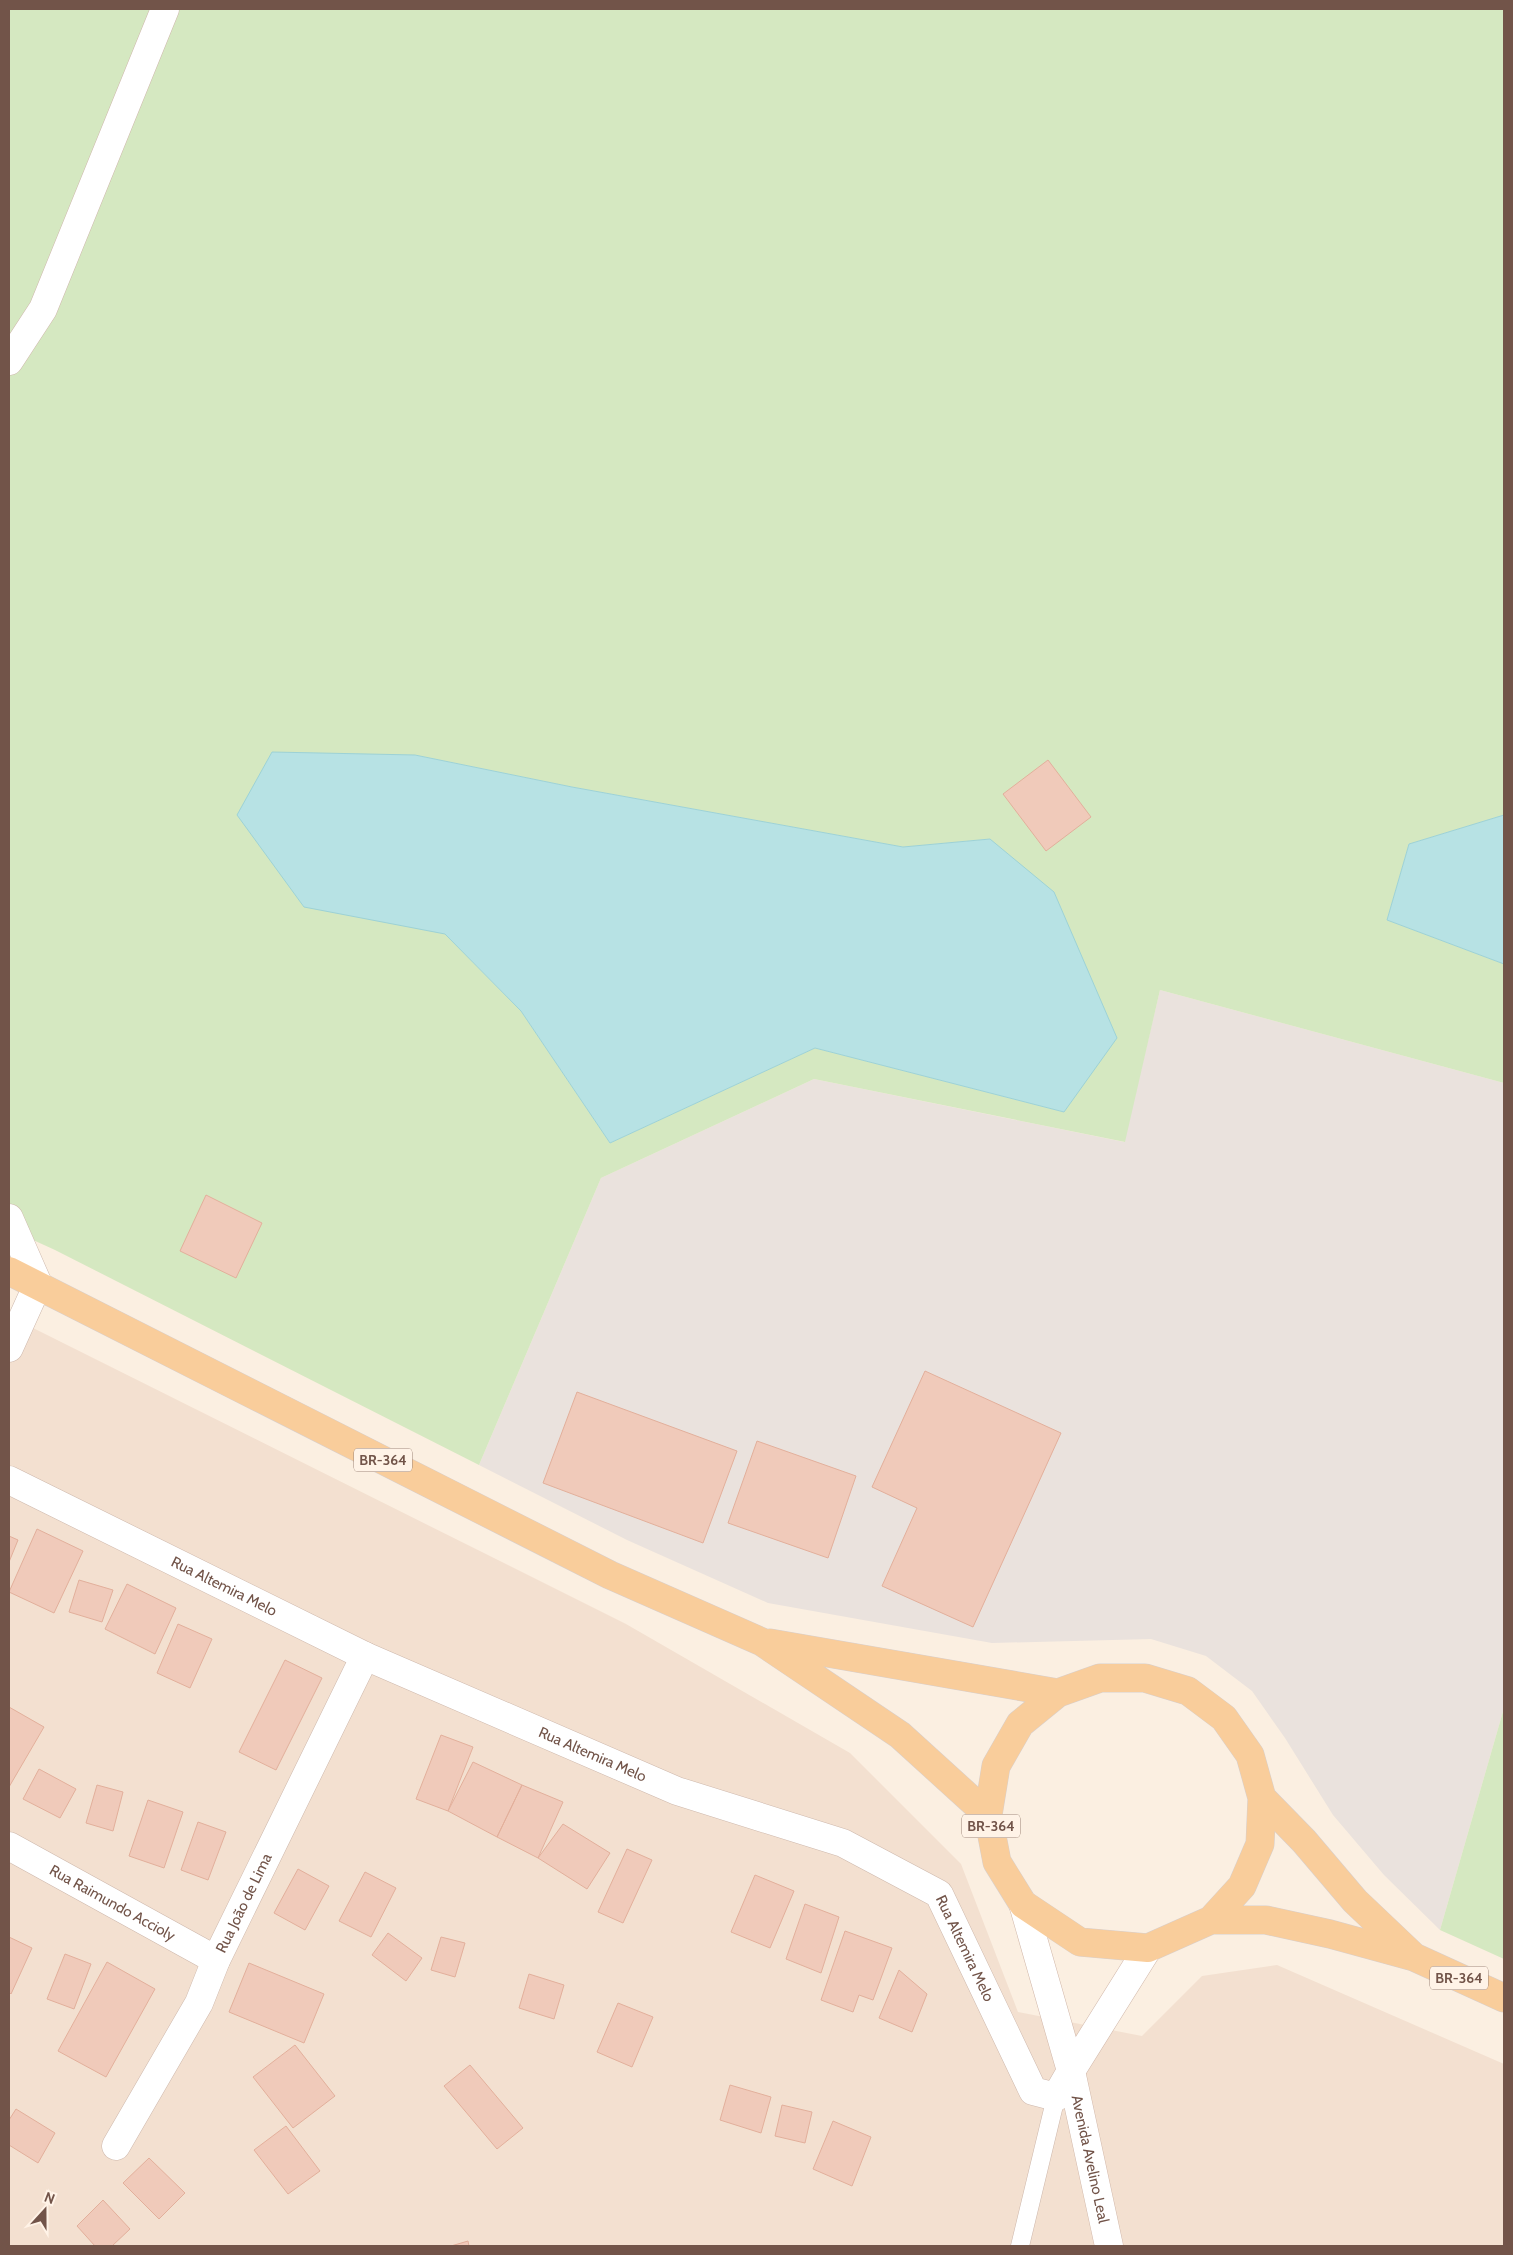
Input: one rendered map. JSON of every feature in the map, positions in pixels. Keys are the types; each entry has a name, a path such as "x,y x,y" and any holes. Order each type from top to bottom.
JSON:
{"main road":[{"name":"BR-364","path":"9,1271 610,1575 762,1642 900,1735 988,1814"},
{"name":"BR-364","path":"762,1642 1058,1694"},
{"name":"BR-364","path":"1100,1678 1145,1678 1188,1691 1224,1718 1250,1755 1262,1798 1260,1844 1242,1886 1211,1920 1148,1948 1080,1942 1023,1904 998,1862 988,1814 996,1766 1020,1724 1058,1694 1100,1678"},
{"name":"BR-364","path":"1262,1798 1304,1841 1355,1901 1414,1958"},
{"name":"BR-364","path":"1211,1920 1266,1920 1330,1934 1414,1958 1504,1998"}],"street":[{"path":"9,361 43,308 165,9"},
{"path":"9,1218 38,1284 9,1348"},
{"name":"Rua Altemira Melo","path":"9,1480 365,1656 677,1791 843,1843 939,1894 1033,2091 1056,2097"},
{"name":"Rua João de Lima","path":"116,2146 199,2004 216,1960 365,1656"},
{"name":"Rua Raimundo Accioly","path":"9,1846 216,1960"},
{"name":"Avenida Avelino Leal","path":"1023,1904 1071,2071 1109,2246"},
{"path":"1056,2097 1148,1948"}],"lane":[{"path":"1020,2246 1056,2097"}],"shaded area":[{"path":"1160,990 1504,1083 1504,1708 1440,1930 1384,1875 1333,1815 1285,1738 1252,1691 1206,1656 1151,1639 992,1643 768,1603 627,1540 479,1465 601,1178 814,1079 1124,1142"},
{"path":"9,1316 626,1624 850,1753 961,1864 1018,2012 1142,2036 1202,1976 1277,1965 1504,2064 1504,2246 9,2246"}],"green space":[{"path":"9,9 1504,9 1504,815 1409,844 1387,920 1504,964 1504,1083 1160,990 1125,1142 814,1079 601,1178 479,1465 55,1250 9,1229","holes":["415,755 572,787 903,847 990,839 1064,1112 815,1048 610,1143 521,1011 445,934"]},
{"path":"1504,1708 1504,1959 1440,1930"}],"water":[{"path":"272,752 415,755 572,787 903,847 990,839 1054,892 1117,1038 1064,1112 815,1048 610,1143 521,1011 445,934 304,907 237,815"},
{"path":"1504,815 1504,964 1387,920 1409,844"}],"building":[{"path":"1048,760 1091,817 1046,851 1003,794"},
{"path":"206,1195 262,1223 236,1278 180,1251"},
{"path":"925,1371 1061,1433 973,1627 882,1586 917,1508 872,1487"},
{"path":"577,1392 737,1451 703,1543 543,1483"},
{"path":"757,1441 856,1476 828,1558 728,1523"},
{"path":"37,1529 83,1551 54,1613 9,1592"},
{"path":"9,1536 18,1540 9,1562"},
{"path":"79,1580 113,1590 102,1622 69,1612"},
{"path":"127,1584 176,1608 155,1654 105,1629"},
{"path":"178,1624 212,1639 190,1688 157,1673"},
{"path":"285,1660 322,1678 276,1770 239,1752"},
{"path":"9,1707 44,1727 9,1787"},
{"path":"441,1735 473,1747 448,1811 416,1799"},
{"path":"473,1762 522,1785 497,1837 448,1811"},
{"path":"39,1769 76,1789 60,1818 23,1799"},
{"path":"97,1785 123,1792 113,1831 86,1823"},
{"path":"522,1785 563,1802 538,1858 497,1837"},
{"path":"148,1800 183,1812 164,1868 129,1856"},
{"path":"198,1822 226,1832 208,1880 181,1870"},
{"path":"563,1824 610,1853 587,1889 538,1858"},
{"path":"627,1849 652,1860 623,1923 598,1912"},
{"path":"298,1869 329,1886 305,1930 274,1913"},
{"path":"365,1872 396,1888 371,1937 339,1921"},
{"path":"755,1875 794,1891 770,1948 731,1932"},
{"path":"805,1904 839,1917 821,1973 786,1959"},
{"path":"845,1931 892,1948 873,2000 859,1995 853,2012 821,2000"},
{"path":"388,1933 422,1958 406,1981 372,1955"},
{"path":"9,1937 32,1948 11,1994 9,1992"},
{"path":"441,1937 465,1943 455,1977 431,1970"},
{"path":"65,1954 91,1964 74,2009 47,1999"},
{"path":"107,1962 155,1989 106,2077 58,2051"},
{"path":"249,1963 324,1994 304,2043 229,2012"},
{"path":"899,1970 927,1994 912,2032 879,2018"},
{"path":"529,1974 564,1985 554,2019 519,2008"},
{"path":"618,2003 653,2017 632,2067 597,2052"},
{"path":"295,2045 335,2096 293,2128 253,2077"},
{"path":"470,2065 523,2128 497,2149 444,2086"},
{"path":"730,2085 771,2097 761,2133 720,2120"},
{"path":"782,2105 812,2112 805,2143 775,2136"},
{"path":"16,2109 55,2133 38,2163 9,2145 9,2120"},
{"path":"833,2121 871,2137 852,2186 813,2169"},
{"path":"286,2126 320,2171 288,2194 254,2150"},
{"path":"149,2158 185,2193 159,2219 123,2183"},
{"path":"103,2200 130,2229 112,2246 95,2246 77,2226"},
{"path":"468,2241 469,2246 451,2246"}]}
